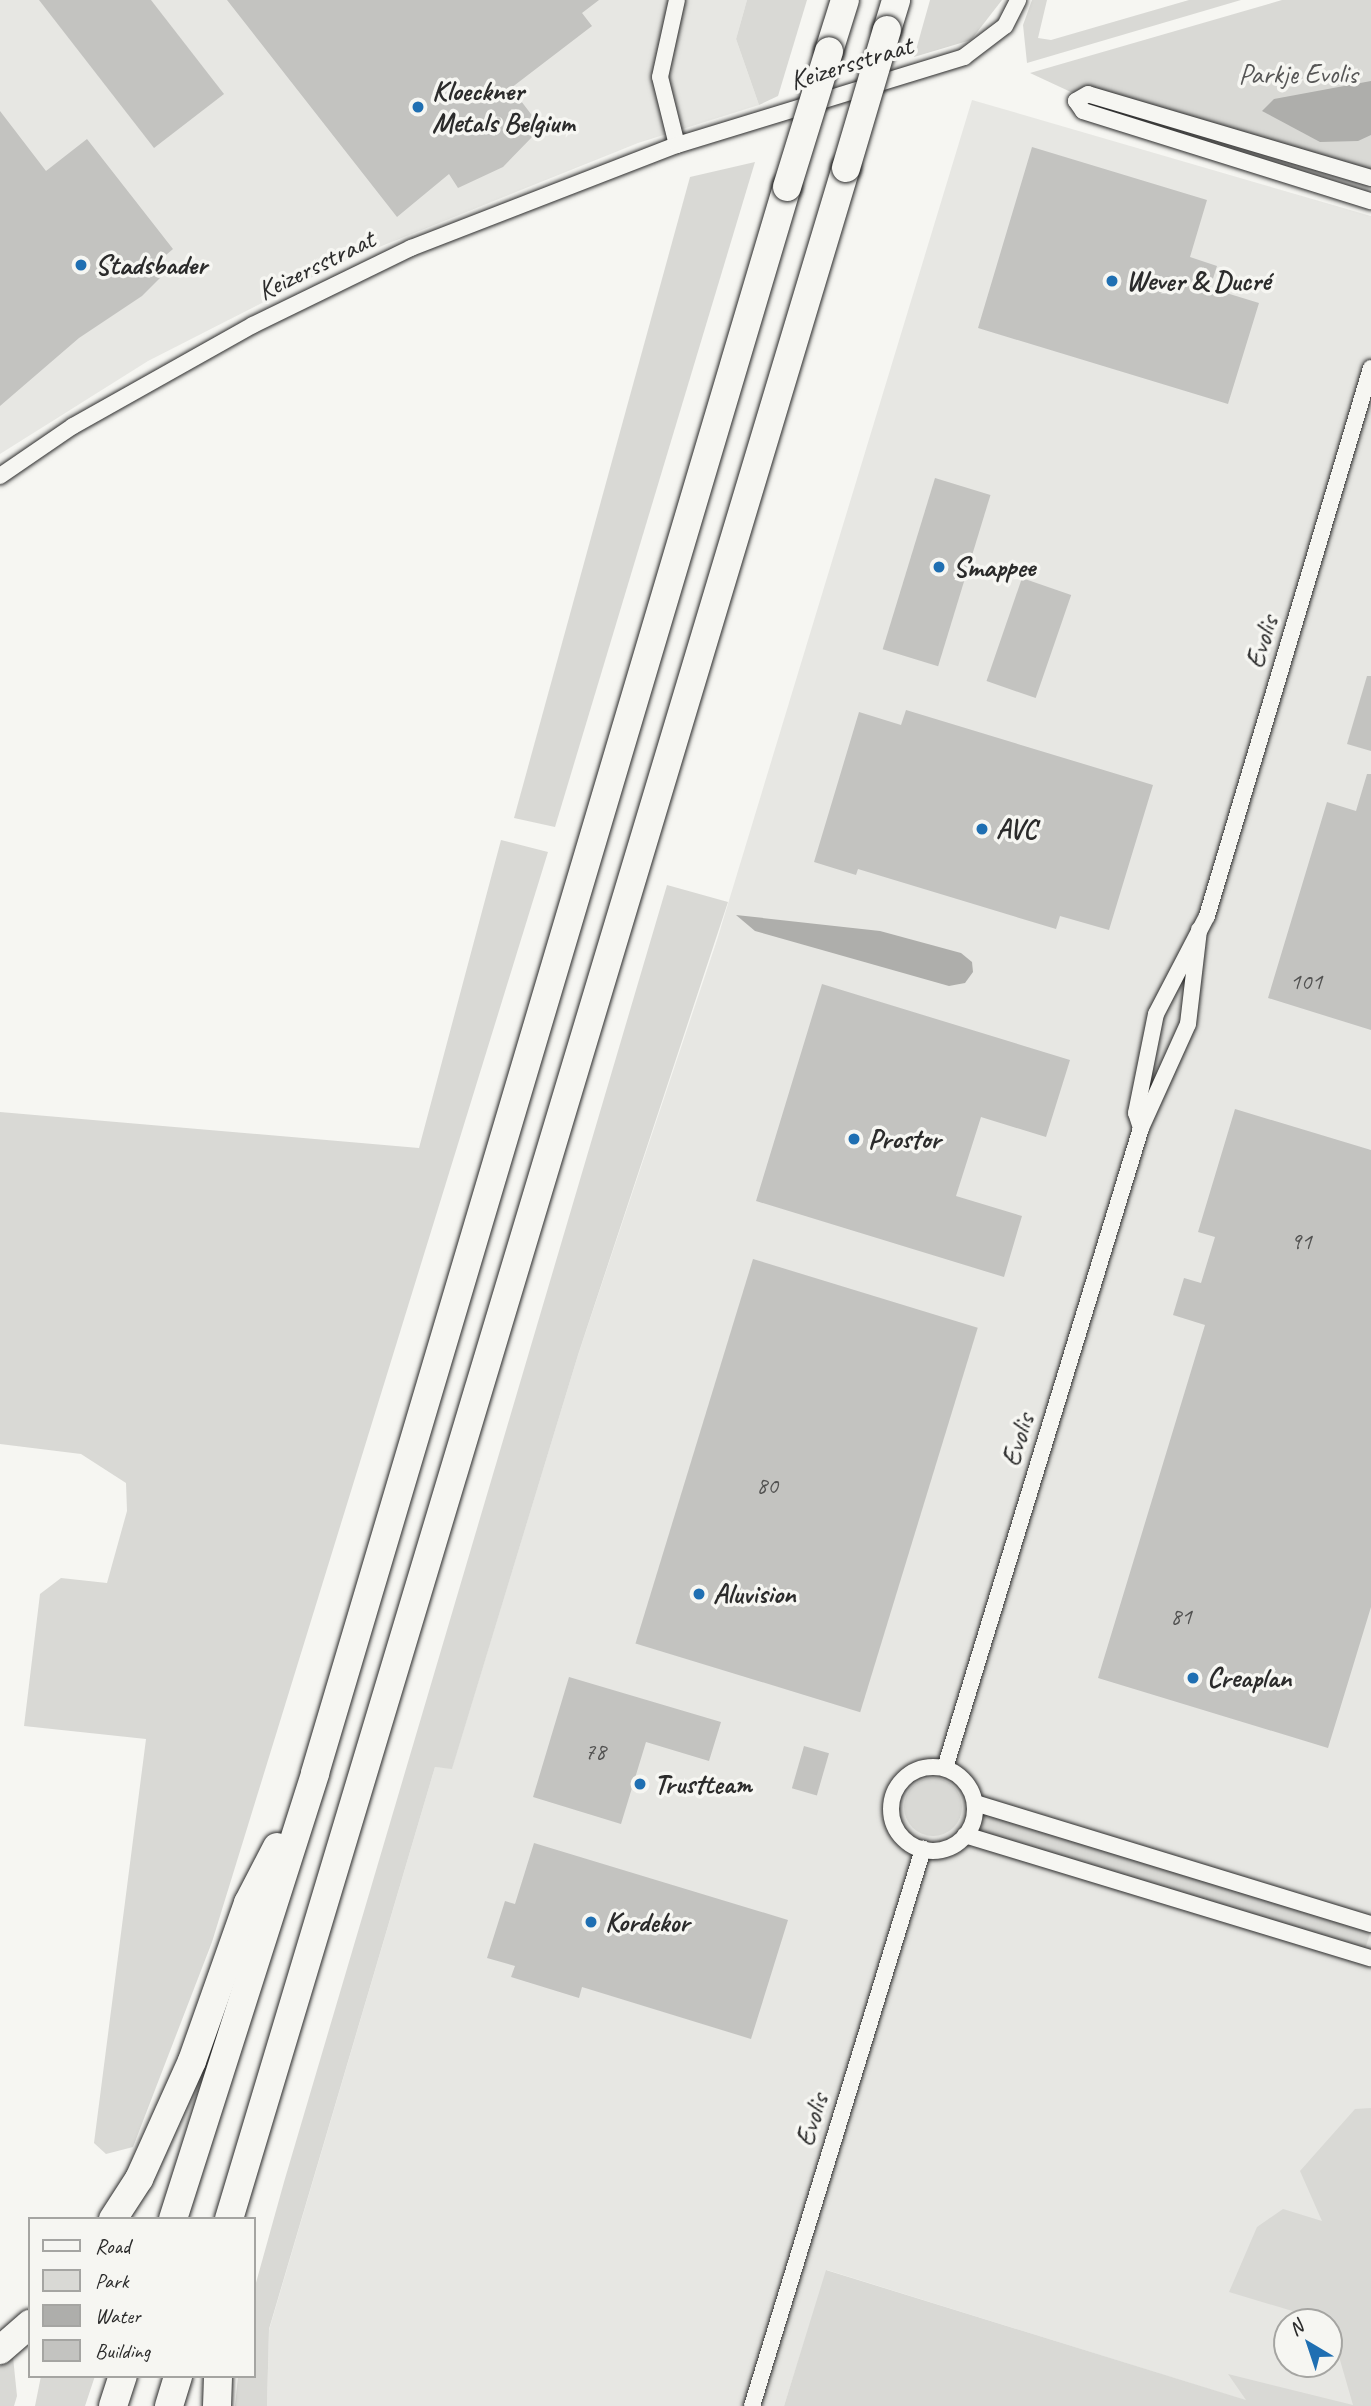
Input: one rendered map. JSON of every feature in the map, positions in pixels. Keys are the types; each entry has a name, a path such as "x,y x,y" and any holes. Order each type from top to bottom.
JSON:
{"highway":[{"path":"174,2217 315,1773 567,919 845,0"},
{"path":"230,2217 282,2051 896,0"},
{"path":"114,2217 139,2179 192,2061 248,1903 315,1773"},
{"path":"247,2217 282,2051"},
{"path":"0,2350 28,2326"},
{"path":"113,2406 122,2378"},
{"path":"169,2406 177,2378"},
{"path":"217,2406 218,2378"}],"street":[{"path":"677,0 660,77 677,145"},
{"name":"Keizersstraat","path":"0,476 73,426 265,319 411,248 677,145 964,57 1005,26 1018,0"},
{"path":"1371,178 1088,94 1076,101 1083,111 1371,201"},
{"name":"Evolis","path":"945,1768 1141,1128 1188,1024 1199,930 1371,368"},
{"name":"Evolis","path":"1141,1128 1136,1113 1145,1052 1161,999 1199,930"},
{"path":"945,1768 968,1784 975,1803 965,1835 940,1850 923,1849 898,1832 891,1801 909,1774 945,1768"},
{"path":"975,1803 1371,1924"},
{"path":"965,1835 1371,1958"},
{"name":"Evolis","path":"752,2406 923,1849"}],"shaded area":[{"path":"0,0 747,0 736,39 759,105 638,143 342,262 148,361 0,454"},
{"path":"972,100 1371,216 1371,2406 1264,2406 827,2270 784,2406 267,2406 269,2330 435,1767 452,1768 578,1355 717,940"}],"green space":[{"path":"747,0 807,0 778,96 759,105 736,39"},
{"path":"930,0 1002,0 971,40 914,57"},
{"path":"1032,0 1047,0 1038,38 1051,40 1189,0 1241,0 1027,63 1023,25"},
{"name":"Parkje Evolis","path":"1282,0 1371,0 1371,171 1101,91 1083,87 1073,93 1030,73"},
{"path":"755,162 555,827 514,818 690,177"},
{"path":"501,840 548,852 212,1942 133,2147 106,2154 94,2143 146,1739 24,1726 40,1594 61,1578 107,1583 127,1511 126,1483 81,1454 0,1444 0,1112 419,1148"},
{"path":"667,885 728,902 578,1355 452,1769 435,1767 269,2329 267,2406 235,2406 238,2378 256,2378 256,2283"},
{"path":"933,1778 949,1783 957,1791 962,1807 957,1823 949,1831 933,1836 917,1831 909,1823 904,1807 909,1791 917,1783"},
{"path":"983,1814 1370,1932 1365,1950 978,1831"},
{"path":"1371,2108 1371,2406 784,2406 826,2270 1246,2400 1228,2374 1353,2405 1343,2370 1343,2308 1282,2308 1229,2292 1257,2227 1283,2209 1322,2221 1300,2171 1355,2109"},
{"path":"13,2357 17,2396 14,2406 0,2406 0,2366"},
{"path":"41,2378 94,2378 85,2406 35,2406"}],"water":[{"path":"1371,81 1371,135 1358,141 1320,142 1262,111 1274,99"},
{"path":"736,915 880,931 961,953 972,962 973,972 965,983 949,986 755,931"}],"building":[{"path":"39,0 151,0 224,94 154,148"},
{"name":"Kloeckner Metals Belgium","path":"227,0 599,0 582,13 592,26 511,88 541,127 534,135 503,167 458,188 449,174 397,217"},
{"name":"Stadsbader","path":"0,111 46,171 87,139 173,249 159,261 167,271 142,296 79,338 0,406"},
{"path":"1032,147 1207,200 1190,257 1217,266 1210,288 1259,303 1228,404 978,328"},
{"path":"935,478 990,495 938,666 883,649"},
{"path":"1022,578 1071,595 1036,698 987,681"},
{"path":"1367,676 1371,676 1371,751 1347,744"},
{"name":"AVC","path":"906,710 1153,785 1109,930 1060,916 1056,929 858,869 856,875 814,862 859,712 901,725"},
{"path":"1367,774 1371,774 1371,1030 1268,998 1327,802 1356,811"},
{"path":"822,984 1070,1060 1046,1137 981,1117 956,1196 1022,1216 1004,1277 756,1201"},
{"path":"1235,1109 1371,1150 1371,1607 1328,1748 1098,1678 1205,1325 1173,1315 1184,1278 1201,1283 1215,1237 1198,1232"},
{"path":"753,1259 978,1328 860,1712 635,1643"},
{"path":"569,1677 721,1722 709,1761 646,1742 621,1824 533,1797"},
{"path":"804,1746 829,1753 817,1795 792,1788"},
{"path":"534,1843 788,1920 751,2039 582,1987 579,1998 511,1977 515,1966 487,1958 505,1901 515,1904"}],"place":[{"name":"Kloeckner Metals Belgium","path":"418,107"},
{"name":"Stadsbader","path":"81,265"},
{"name":"Wever & Ducré","path":"1112,281"},
{"name":"Smappee","path":"939,567"},
{"name":"AVC","path":"982,829"},
{"name":"Prostor","path":"854,1139"},
{"name":"Aluvision","path":"699,1594"},
{"name":"Creaplan","path":"1193,1678"},
{"name":"Trustteam","path":"640,1784"},
{"name":"Kordekor","path":"591,1922"}]}
